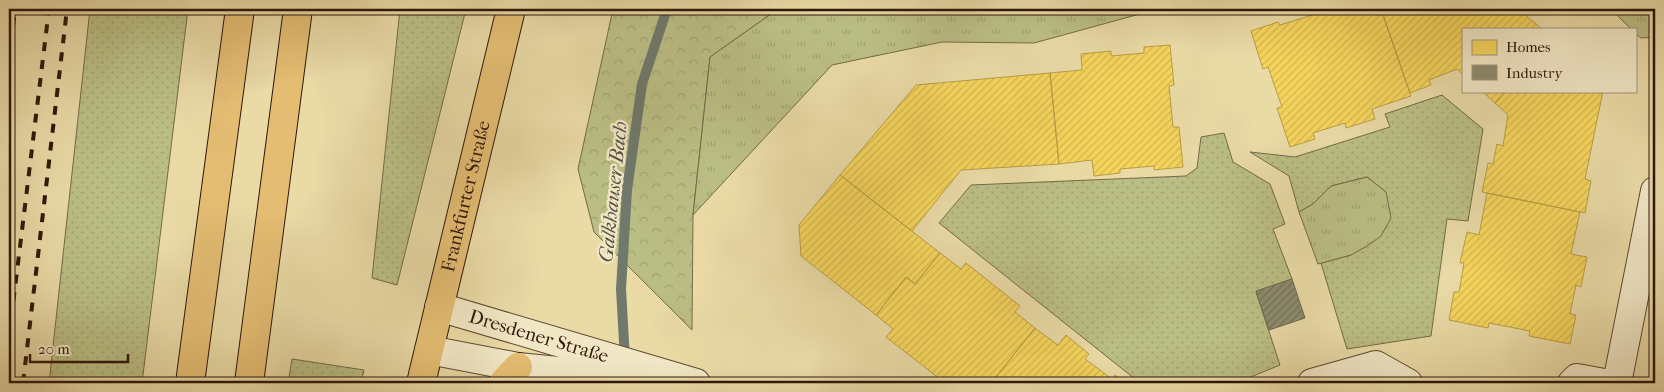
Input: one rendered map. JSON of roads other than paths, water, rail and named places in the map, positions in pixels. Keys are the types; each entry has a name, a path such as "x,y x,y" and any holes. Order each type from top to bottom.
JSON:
{"main road":[{"path":"190,383 240,9"},
{"path":"248,383 298,9"},
{"name":"Frankfurter Straße","path":"421,383 511,9"}],"street":[{"path":"1617,383 1655,191"},
{"name":"Dresdener Straße","path":"439,307 696,383"},
{"name":"Dresdener Straße","path":"429,350 511,375 549,371 678,383"},
{"path":"1312,383 1376,365 1408,383"},
{"path":"1572,383 1577,378 1604,383"}],"waterway":[{"name":"Galkhauser Bach","path":"625,360 621,289 627,190 642,84 667,9"}],"railway":[{"path":"9,62 15,9"},
{"path":"9,337 49,9"},
{"path":"23,383 67,9"}]}
